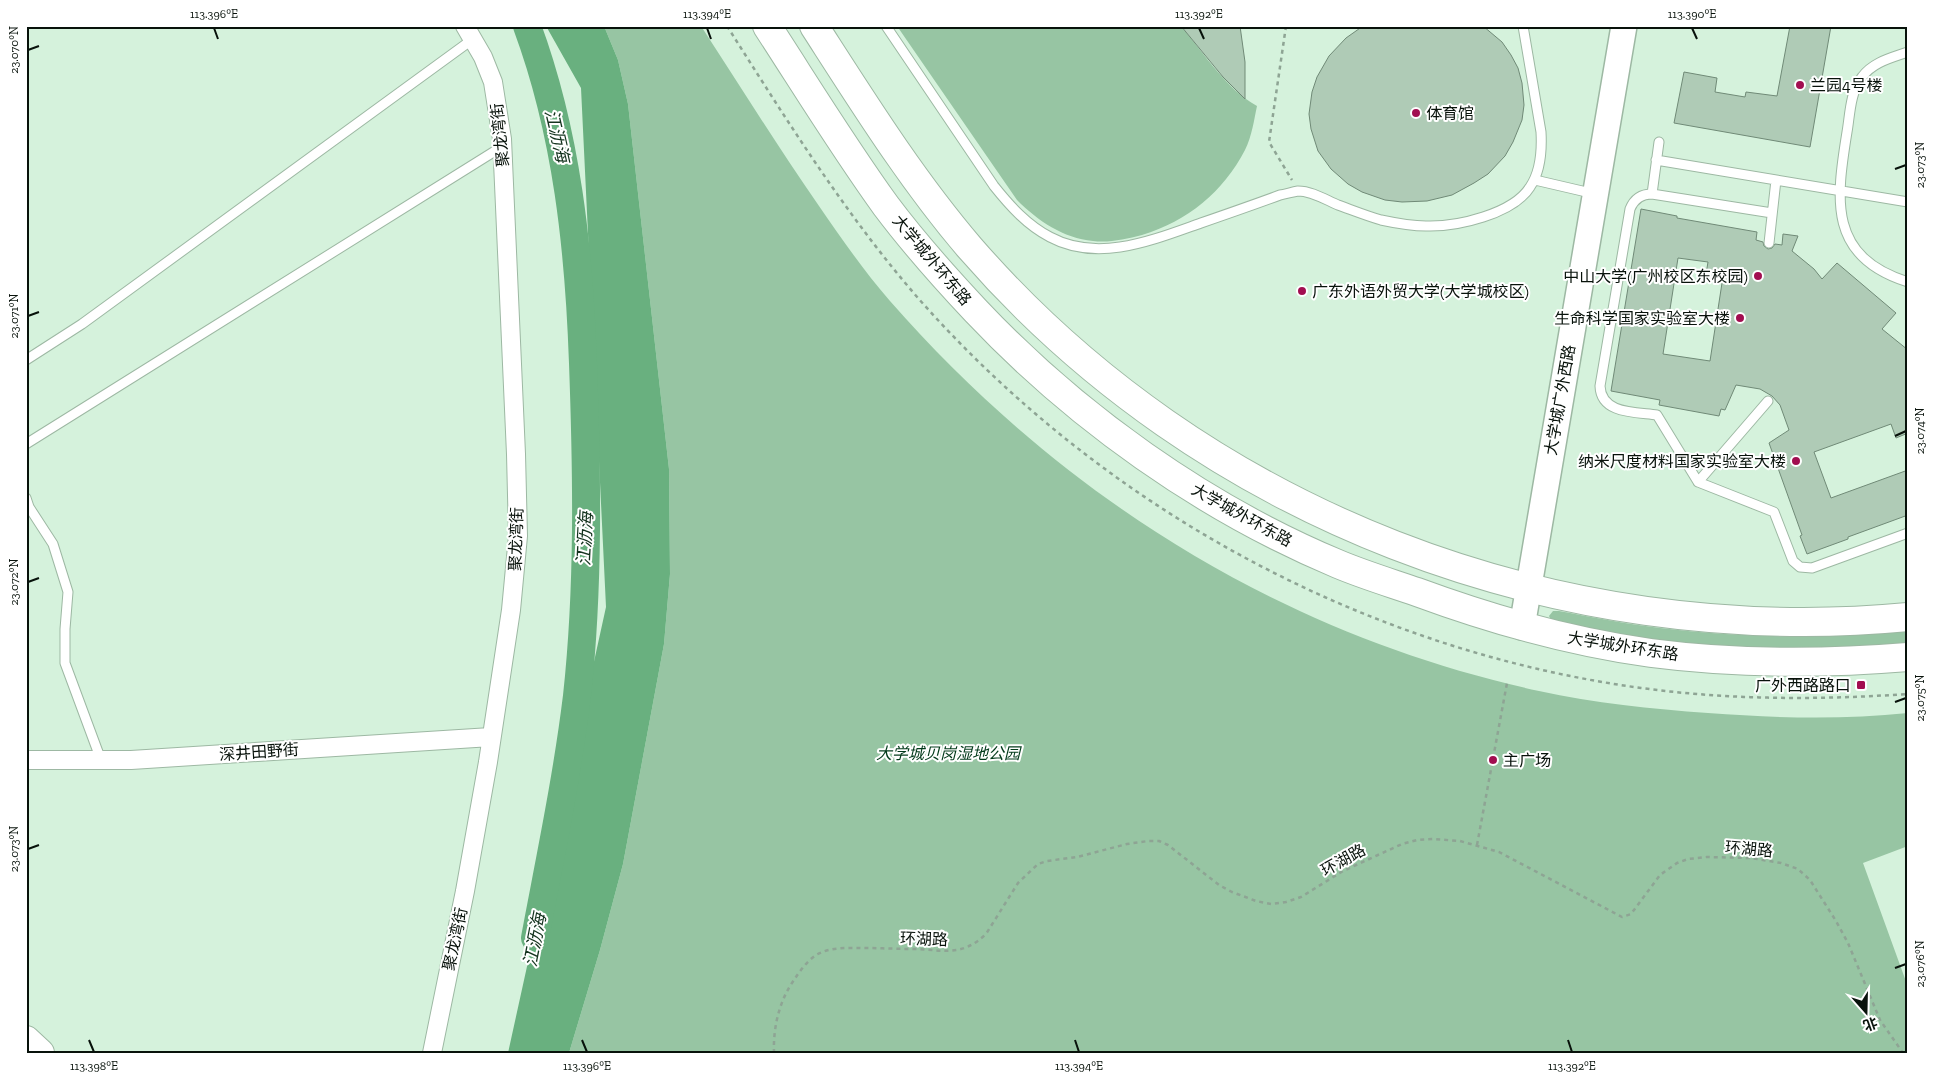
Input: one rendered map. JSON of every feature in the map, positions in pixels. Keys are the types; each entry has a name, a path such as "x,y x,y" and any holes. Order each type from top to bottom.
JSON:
{"main road":[{"name":"大学城外环东路","path":"767,26 888,208 977,313 1076,405 1133,448 1187,485 1233,512 1281,538 1340,564 1466,610 1513,624 1600,644 1653,653 1710,658 1800,662 1908,657"},
{"path":"814,26 896,153 959,235 997,278 1066,345 1101,375 1175,430 1261,483 1308,508 1377,540 1442,564 1520,586 1612,606 1699,618 1788,623 1871,621 1908,617"},
{"name":"大学城广外西路","path":"1513,624 1587,192 1607,26"},
{"name":"大学城广外西路","path":"1587,192 1624,26"},
{"path":"26,1040 40,1053"}],"street":[{"name":"聚龙湾街","path":"432,1053 465,891 491,737 510,610 518,536 503,146 493,82 483,57 469,32"},
{"name":"深井田野街","path":"26,760 131,760 491,737"}],"lane":[{"path":"886,26 999,192 1026,221 1050,237 1087,248 1108,248 1137,244 1280,195 1298,191 1313,194 1382,220 1428,226 1475,219 1501,209 1524,195 1534,180 1540,155 1542,132 1522,26"},
{"path":"26,360 90,318 469,32"},
{"path":"1908,52 1872,66 1857,84 1853,96 1839,190 1842,218 1848,237 1853,245 1866,260 1883,273 1908,282"},
{"path":"1652,194 1659,142"},
{"path":"26,444 503,146"},
{"path":"1656,160 1908,202"},
{"path":"1534,180 1587,192"},
{"path":"1769,243 1776,180"},
{"path":"1772,213 1652,194 1647,194 1636,200 1630,209 1600,386 1601,394 1612,407 1657,415 1698,482 1774,512 1792,559 1797,565 1804,568 1812,568 1908,533"},
{"path":"1698,482 1768,401"},
{"path":"26,498 29,507 53,544 68,592 65,663 100,760"}],"path":[{"path":"1286,26 1269,142 1298,191"},
{"path":"1477,845 1507,683"},
{"name":"环湖路","path":"774,1053 775,1027 782,1002 796,977 816,955 824,951 845,948 918,949 942,952 962,950 980,940 986,934 1018,883 1030,870 1038,864 1047,861 1137,842 1158,841 1179,852 1219,885 1232,892 1263,903 1280,903 1301,897 1343,871 1402,844 1433,839 1460,841 1499,852 1527,865 1622,917 1632,914 1660,875 1670,867 1688,859 1707,857 1751,858 1781,863 1798,869 1810,880 1836,921 1848,943 1880,1020 1903,1053"}],"green space":[{"name":"大学城贝岗湿地公园","path":"604,26 701,26 827,218 853,254 890,301 957,372 1028,437 1104,496 1183,549 1266,595 1354,634 1444,666 1560,695 1644,707 1758,716 1808,718 1908,713 1908,846 1863,863 1908,987 1908,1053 569,1053 600,950 623,864 664,644 670,574 669,469 628,104 618,60"},
{"path":"897,26 1181,26 1225,80 1246,99 1257,106 1249,139 1236,165 1215,192 1189,213 1174,222 1142,235 1118,240 1093,241 1071,236 1042,221 1017,200"},
{"path":"1553,611 1647,626 1722,634 1815,636 1908,631 1908,645 1853,649 1762,649 1654,641 1552,622 1549,616"}],"water":[{"path":"546,26 604,26 618,60 628,104 669,469 670,574 664,644 623,864 600,950 569,1053 508,1053 606,607 581,88"}],"building":[{"path":"1181,26 1240,26 1245,62 1245,99 1223,77"},
{"name":"体育馆","path":"1363,26 1483,26 1502,42 1518,68 1522,83 1524,105 1522,120 1513,142 1505,156 1488,174 1452,195 1427,201 1402,202 1385,200 1362,192 1348,184 1331,169 1318,151 1311,129 1309,114 1312,92 1317,77 1329,56 1346,38"},
{"name":"兰园4号楼","path":"1790,26 1831,26 1810,147 1674,123 1684,72 1717,78 1715,92 1745,97 1746,92 1777,96"},
{"path":"1641,209 1677,216 1677,218 1757,232 1756,240 1763,242 1764,246 1768,249 1772,248 1775,244 1782,245 1783,234 1798,236 1792,251 1814,269 1822,279 1837,263 1896,313 1882,329 1908,350 1908,433 1896,438 1891,424 1814,452 1831,498 1908,470 1908,515 1807,554 1769,443 1789,430 1780,405 1772,396 1760,389 1736,385 1725,410 1721,409 1719,416 1659,405 1660,400 1611,391","holes":["1678,258 1708,262 1705,280 1722,283 1710,361 1663,354"]}],"waterway":[{"name":"江沥海","path":"527,26 552,108 561,150 574,235 581,320 586,488 584,613 577,696 563,788 535,938"}],"place":[{"name":"兰园4号楼","path":"1800,85"},
{"name":"体育馆","path":"1416,113"},
{"name":"中山大学(广州校区东校园)","path":"1758,276"},
{"name":"广东外语外贸大学(大学城校区)","path":"1302,291"},
{"name":"生命科学国家实验室大楼","path":"1740,318"},
{"name":"纳米尺度材料国家实验室大楼","path":"1796,461"},
{"name":"广外西路路口","path":"1861,685"},
{"name":"主广场","path":"1493,760"}]}
